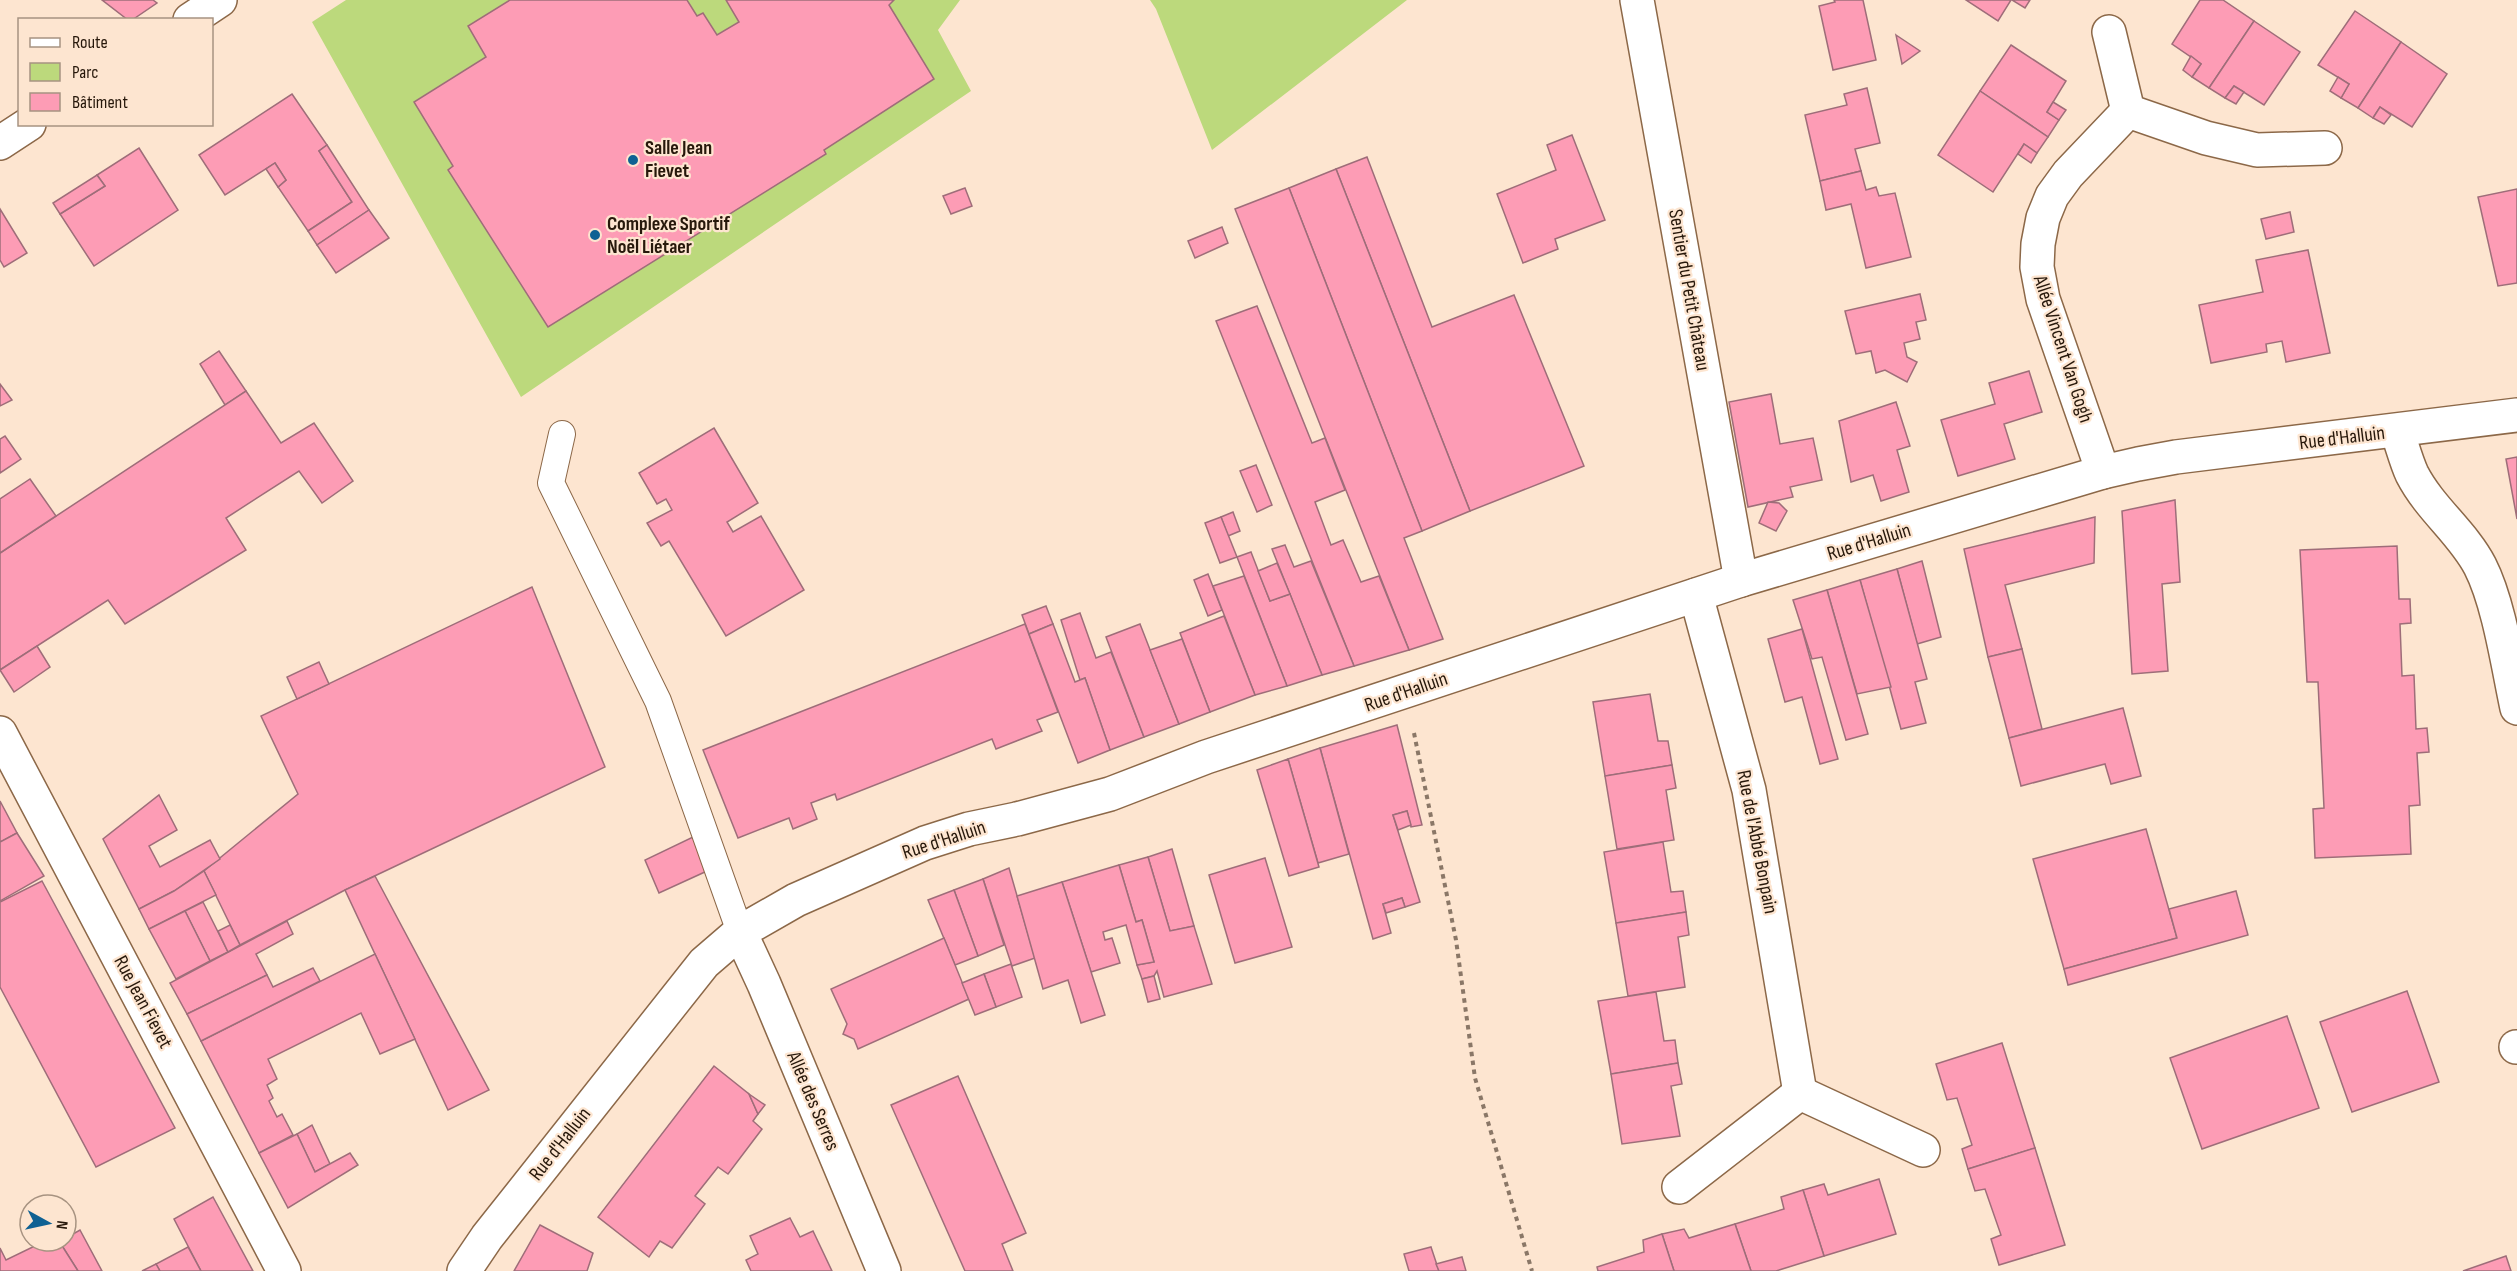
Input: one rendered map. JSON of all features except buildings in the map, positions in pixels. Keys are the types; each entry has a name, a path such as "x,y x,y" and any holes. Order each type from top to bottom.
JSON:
{"street":[{"path":"193,18 220,0"},
{"name":"Sentier du Petit Château","path":"1637,0 1741,580"},
{"path":"2109,32 2128,111 2206,138 2257,150 2325,148"},
{"name":"Allée Vincent Van Gogh","path":"2103,471 2043,299 2037,267 2038,244 2043,218 2052,196 2068,174 2128,111"},
{"path":"0,143 26,126"},
{"name":"Rue d'Halluin","path":"464,1271 487,1237 704,963 740,932 796,900 925,843 969,829 1017,819 1110,794 1206,757 1741,580 2103,471 2176,457 2517,416"},
{"path":"2397,431 2412,475 2472,551 2482,569 2491,592 2517,708"},
{"name":"Rue de l'Abbé Bonpain","path":"1695,595 1749,790 1800,1093"},
{"name":"Rue Jean Fievet","path":"0,734 284,1271"},
{"name":"Allée des Serres","path":"740,932 769,994 884,1271"},
{"path":"1679,1187 1800,1093 1923,1149"}],"lane":[{"path":"562,434 551,483 658,701 740,932"}],"path":[{"path":"1406,692 1456,940 1475,1078 1532,1271"}],"green space":[{"name":"Complexe Sportif Noël Liétaer","path":"346,0 960,0 938,30 971,91 521,397 312,22"},
{"path":"1150,0 1407,0 1212,150 1156,9"}],"place":[{"name":"Salle Jean Fievet","path":"633,160"},
{"name":"Complexe Sportif Noël Liétaer","path":"595,235"}]}
